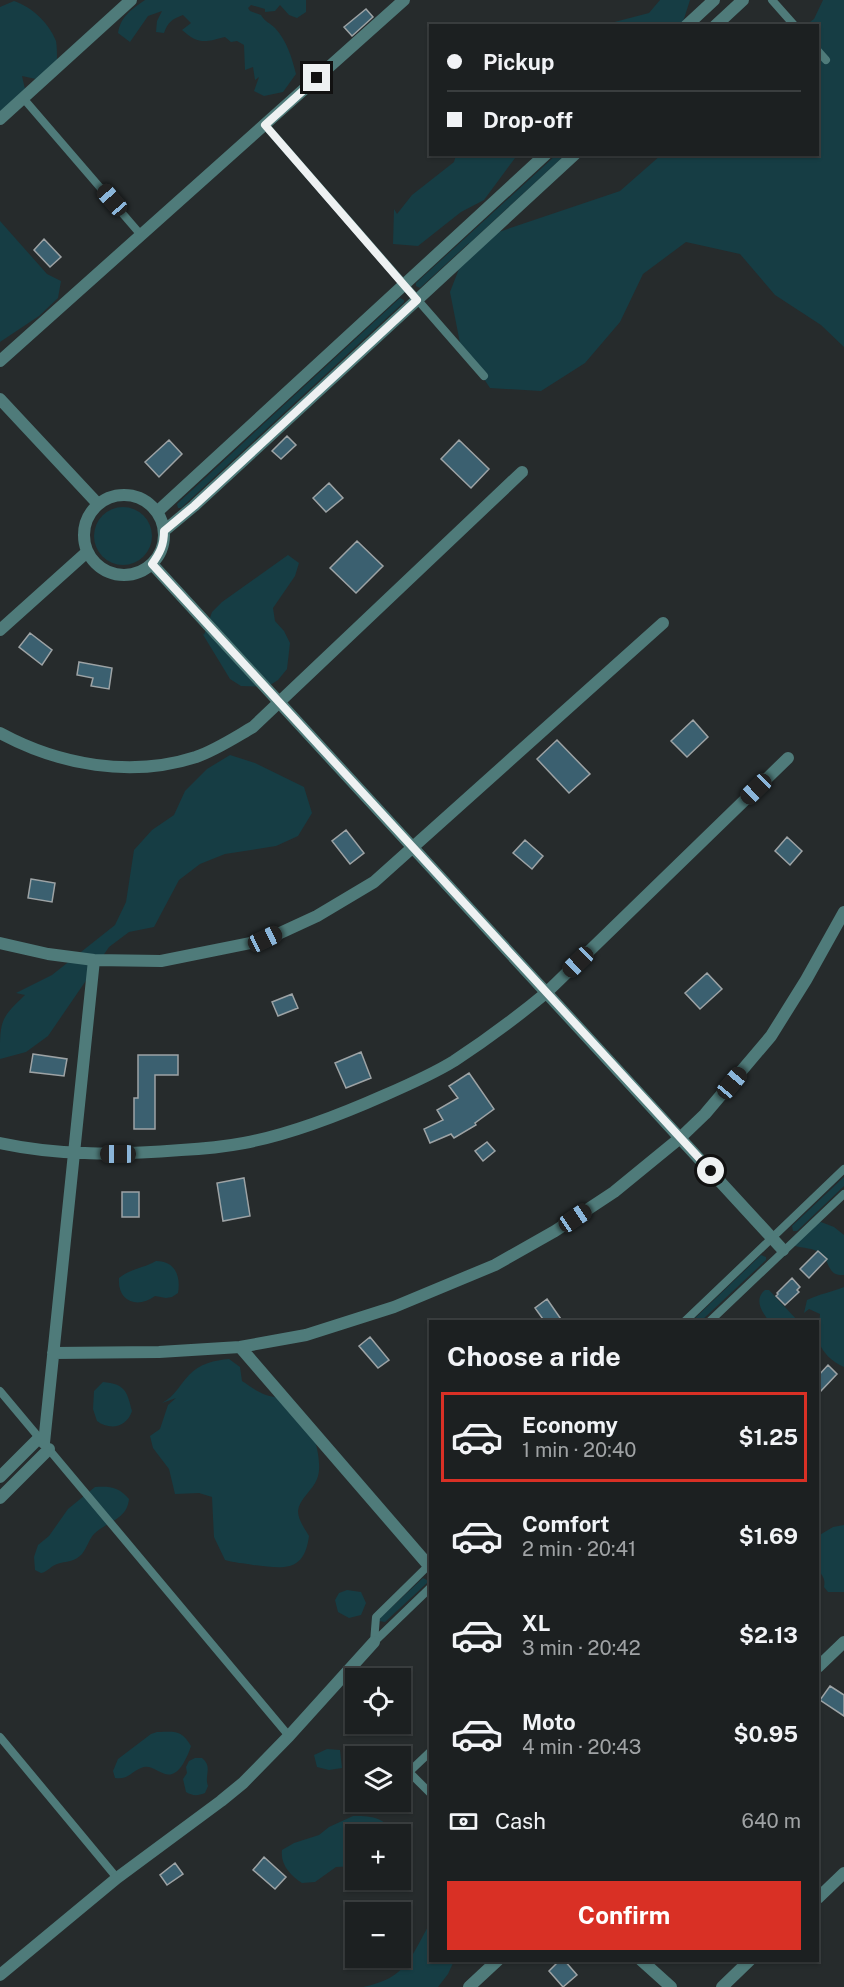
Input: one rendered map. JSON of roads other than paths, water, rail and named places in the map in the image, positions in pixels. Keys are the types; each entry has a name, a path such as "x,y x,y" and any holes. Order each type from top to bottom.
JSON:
{"street":[{"path":"0,119 131,0"},
{"path":"0,361 404,0"},
{"path":"688,24 714,0"},
{"path":"717,24 743,0"},
{"path":"157,512 544,156"},
{"path":"164,531 194,506 573,156"},
{"path":"0,399 98,504"},
{"path":"0,733 62,759 99,765 134,767 168,764 197,757 222,745 253,727 522,472"},
{"path":"122,495 147,502 157,512 164,531 162,549 152,564 141,572 129,576 104,571 93,562 83,539 84,526 89,514 98,504 122,495"},
{"path":"0,630 87,552"},
{"path":"152,564 783,1250"},
{"path":"0,943 48,954 94,960 161,961 265,939 317,915 374,882 663,623"},
{"path":"0,1143 74,1154 140,1154 244,1143 297,1129 349,1111 453,1062 546,993 788,758"},
{"path":"53,1353 159,1352 240,1347 306,1335 394,1307 495,1265 555,1232 614,1192 680,1138 705,1114 771,1036 806,981 844,912"},
{"path":"0,1498 44,1443 94,960"},
{"path":"240,1347 429,1565"},
{"path":"0,1477 44,1443"},
{"path":"0,1975 117,1878 243,1783 374,1642"},
{"path":"819,1666 844,1642"},
{"path":"819,1897 844,1873"},
{"path":"469,1987 496,1962"},
{"path":"643,1962 671,1987"},
{"path":"723,1987 748,1962"}],"lane":[{"path":"772,0 793,24"},
{"path":"819,52 826,60"},
{"path":"23,98 141,235"},
{"path":"265,125 484,376"},
{"path":"686,1320 844,1169"},
{"path":"711,1320 844,1194"},
{"path":"0,1391 289,1736"},
{"path":"374,1642 376,1617 429,1567"},
{"path":"374,1642 429,1589"},
{"path":"0,1737 117,1878"},
{"path":"429,1753 409,1772 429,1792"}]}
